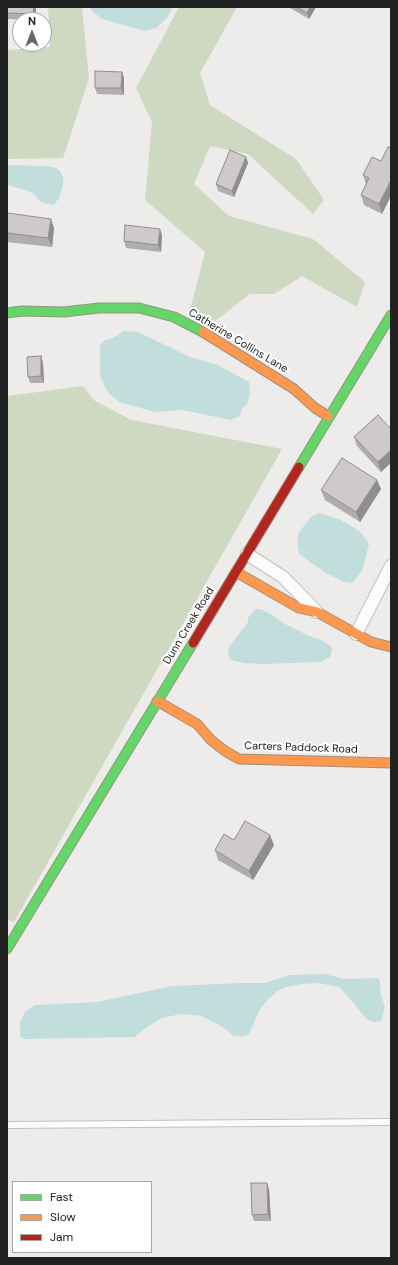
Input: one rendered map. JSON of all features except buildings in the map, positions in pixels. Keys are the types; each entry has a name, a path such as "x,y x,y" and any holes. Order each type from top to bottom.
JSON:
{"street":[{"name":"Catherine Collins Lane","path":"7,313 64,312 99,308 128,307 139,308 174,317 212,337 282,381 294,389 315,408 328,416"},
{"name":"Dunn Creek Road","path":"7,949 236,572 328,416 391,315"},
{"path":"246,554 283,576 317,612"},
{"path":"356,634 391,566"},
{"path":"236,572 299,608 317,612 370,642 391,647"},
{"name":"Carters Paddock Road","path":"157,701 197,724 211,740 225,751 239,759 391,763"}],"lane":[{"path":"7,1125 391,1122"}],"green space":[{"path":"48,7 82,7 89,79 63,158 7,159 7,50 12,50 12,52 52,52 52,12 48,12"},
{"path":"179,7 237,7 200,73 210,105 296,159 324,200 313,214 248,154 210,146 194,184 229,216 313,239 365,282 357,307 302,276 274,294 250,294 215,321 190,310 205,252 145,200 152,122 136,88"},
{"path":"83,386 95,401 132,420 282,449 14,922 7,919 7,396"}],"water":[{"path":"90,7 173,7 167,18 156,28 145,31 102,19 92,11"},
{"path":"7,165 47,166 56,168 60,171 63,177 63,185 59,198 54,205 43,203 34,194 7,185"},
{"path":"124,331 138,332 190,357 218,365 249,382 250,392 248,403 241,410 240,416 231,420 182,410 155,412 119,402 107,391 100,375 100,345 105,340 113,338"},
{"path":"319,513 339,519 359,531 369,544 362,571 352,583 344,582 326,573 299,554 297,540 299,532 312,516"},
{"path":"255,609 260,609 271,614 283,623 331,646 332,650 330,657 321,662 262,664 244,663 231,660 228,655 229,647 248,622 248,618"},
{"path":"325,974 344,979 378,978 380,982 381,996 385,1007 381,1021 375,1022 367,1020 339,987 318,983 286,987 277,991 267,1000 259,1011 249,1034 245,1036 234,1036 223,1027 201,1016 181,1014 162,1018 147,1027 135,1037 25,1039 20,1036 20,1023 25,1012 35,1005 97,1002 172,986 265,983 289,975"}],"traffic: fast":[{"path":"7,313 22,311 64,312 99,308 139,308 174,317 203,332"},
{"path":"299,467 391,315"},
{"path":"7,949 193,643"}],"traffic: slow":[{"path":"203,332 294,389 315,408 328,416"},
{"path":"236,572 299,608 317,612 371,642 391,647"},
{"path":"157,701 197,724 211,740 225,751 239,759 391,763"}],"traffic: jam":[{"path":"193,643 299,467"}]}
